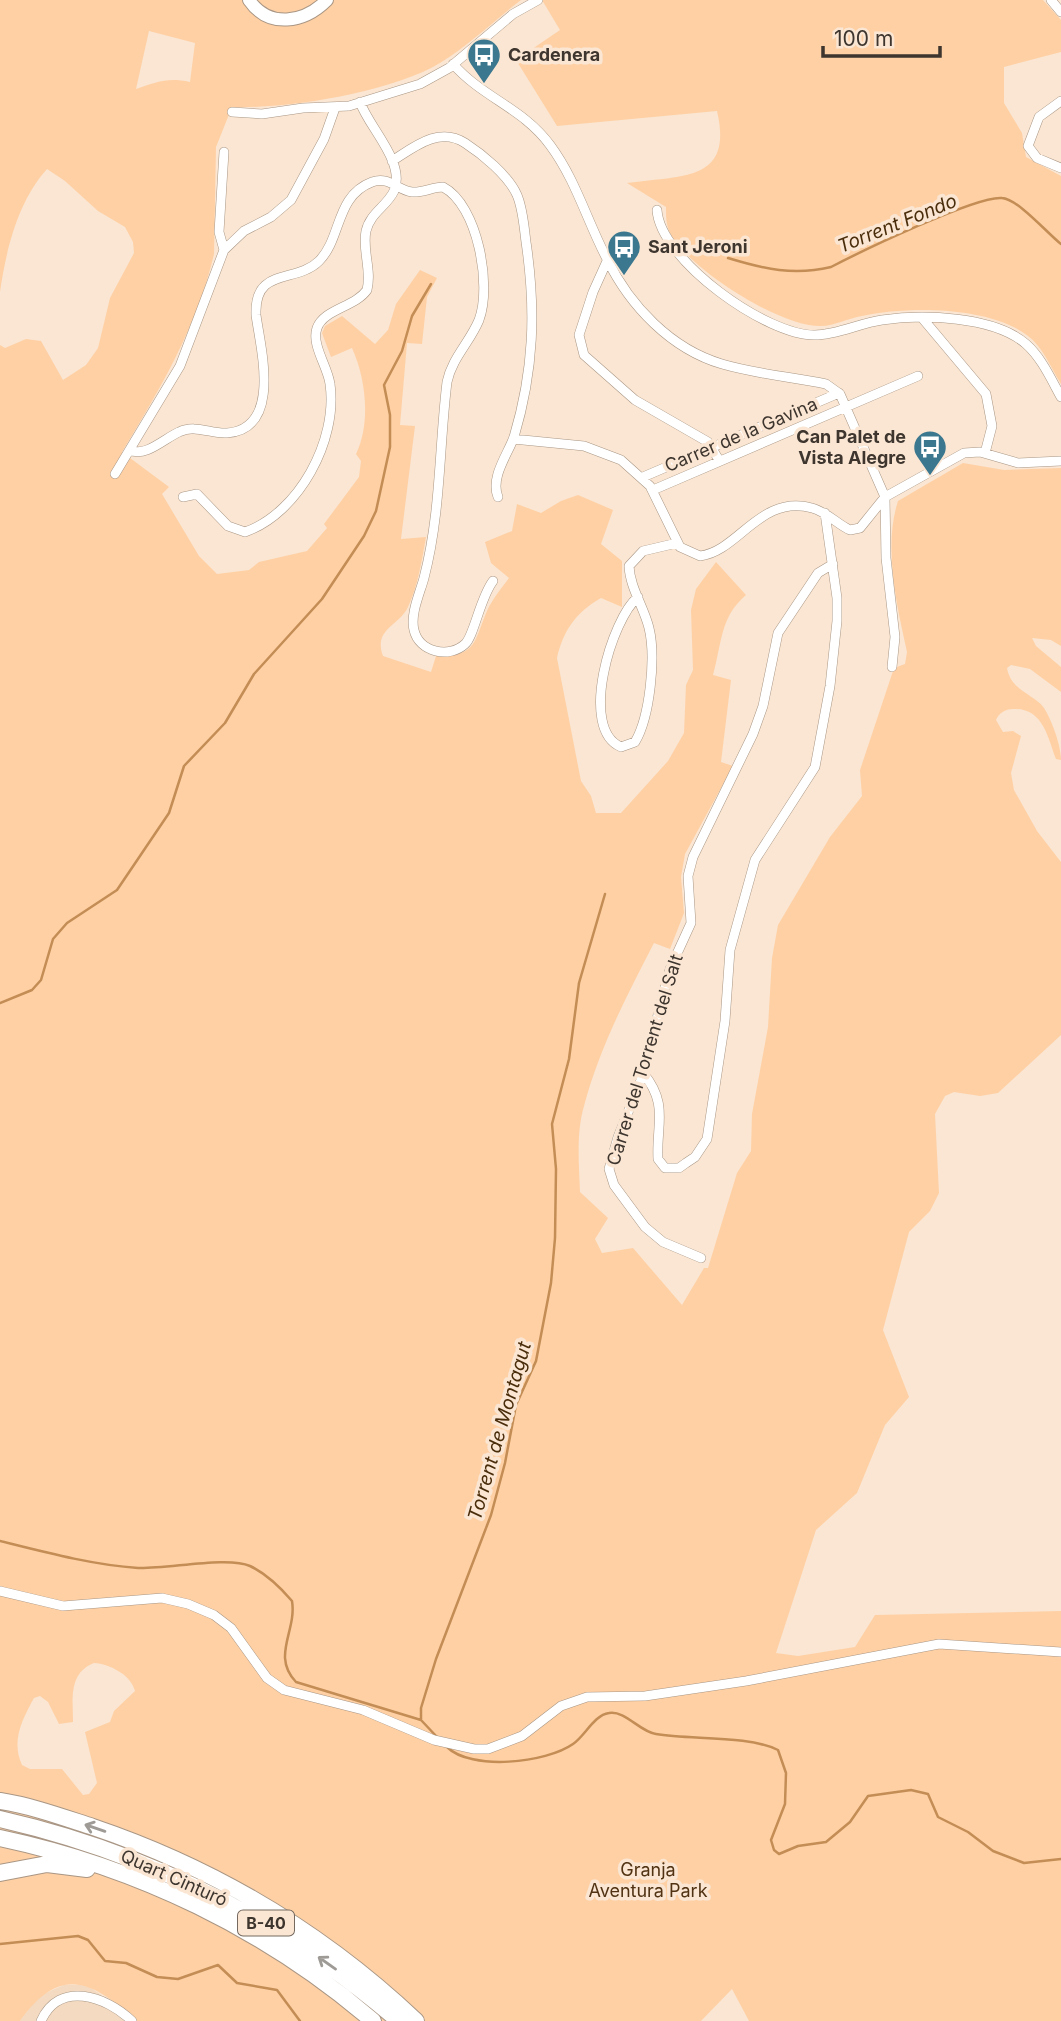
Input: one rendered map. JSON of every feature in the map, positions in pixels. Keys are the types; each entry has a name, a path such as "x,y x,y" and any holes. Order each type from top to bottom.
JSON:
{"highway":[{"path":"0,1801 54,1814 132,1841 176,1858 259,1900 346,1960 416,2021"},
{"name":"Quart Cinturó","path":"0,1819 116,1852 231,1904 331,1966 399,2021"},
{"name":"Quart Cinturó","path":"0,1838 96,1862 169,1893 272,1948 331,1987 373,2021"},
{"path":"0,1873 32,1865 64,1865 92,1870 169,1893"}],"main road":[{"path":"249,0 267,17 282,20 307,16 327,0"},
{"path":"296,18 317,0"}],"street":[{"path":"232,112 262,114 303,108 335,108 420,84 453,64 513,14 538,0"},
{"path":"1051,0 1061,12"},
{"path":"453,64 480,89 531,121 544,136 579,192 607,261 649,319 689,348 725,365 826,384 839,393 848,407 885,497 886,558 895,637 892,667"},
{"path":"1061,101 1039,117 1028,141 1032,155 1061,168"},
{"path":"183,497 197,494 228,526 245,531 273,515 305,479 325,437 331,408 329,376 315,340 317,328 325,318 354,302 367,290 369,276 366,230 376,212 391,197 396,183 392,161 369,125 360,102"},
{"path":"115,474 180,366 224,250 244,231 279,211 290,200 324,139 335,108"},
{"path":"392,161 434,138 456,138 497,170 517,196 534,315 530,360 513,439 505,453 495,490 498,496"},
{"path":"224,152 219,232 224,250"},
{"path":"130,450 141,452 186,429 228,433 251,421 266,379 256,314 258,296 273,279 318,262 328,248 343,209 354,194 373,182 396,183 408,192 443,187 454,194 472,226 479,250 484,288 479,319 452,364 447,382 436,520 412,621 419,642 430,649 443,652 464,645 471,635 480,602 493,581"},
{"path":"657,210 662,231 683,263 732,300 789,329 817,335 881,320 969,321 1017,337 1038,359 1061,397"},
{"path":"607,261 593,292 579,335 584,355 635,400 702,437 713,447 719,460"},
{"path":"923,319 986,394 992,426 985,453"},
{"name":"Carrer de la Gavina","path":"653,490 918,376"},
{"name":"Carrer de la Gavina","path":"643,477 839,393"},
{"path":"513,439 602,450 621,460 643,477 653,490 677,543 686,552 706,555 762,516 781,509 811,508 825,513 846,529 855,530 866,523 885,497 956,456 972,452 1018,463 1061,461"},
{"path":"643,1073 659,1102 659,1159 665,1168 678,1168 702,1148 711,1126 725,1021 730,950 755,860 815,767 835,651 837,598 825,513"},
{"path":"638,597 628,610 607,658 601,687 603,721 611,740 621,747 630,745 638,736 650,679 651,641 638,597 629,573 632,559 655,547 677,543"},
{"name":"Carrer del Torrent del Salt","path":"701,1258 654,1235 610,1178 610,1161 643,1073 670,969 691,923 688,876 693,857 753,734 763,706 778,633 818,573 833,564"},
{"path":"0,1591 63,1606 162,1598 188,1604 214,1615 231,1628 267,1678 284,1690 363,1710 434,1740 474,1749 488,1749 522,1735 561,1706 587,1697 645,1696 746,1681 939,1644 1061,1652"},
{"path":"41,2021 48,2006 58,1998 78,1994 98,2000 132,2021"}],"shaded area":[{"path":"64,1985 87,1985 137,2021 20,2021 37,1997"}],"green space":[{"name":"Granja Aventura Park","path":"0,0 521,0 471,41 440,63 420,73 339,97 281,105 232,107 216,147 214,254 207,281 176,357 122,452 169,487 162,494 199,556 217,574 249,570 259,562 307,551 327,528 324,524 359,477 361,461 356,454 364,429 365,401 357,360 352,348 331,357 322,333 325,326 342,316 375,344 388,330 396,304 420,270 437,278 427,297 422,344 407,343 400,425 415,426 401,539 426,537 408,607 388,628 381,640 383,656 431,672 436,656 459,654 472,645 489,606 509,578 491,563 485,542 512,531 517,504 541,513 578,495 613,510 601,544 622,561 622,607 601,598 584,609 567,631 557,658 581,781 591,796 596,813 621,813 668,761 684,733 686,685 693,670 691,610 696,589 716,562 746,595 731,612 713,675 731,680 721,762 733,766 685,854 681,877 684,913 670,949 654,943 634,982 597,1064 580,1127 580,1192 608,1218 595,1239 602,1253 633,1248 682,1305 704,1268 708,1268 737,1173 751,1151 752,1114 768,1027 772,958 778,925 830,837 862,796 860,770 894,668 905,664 907,652 896,596 892,557 898,501 963,463 1004,470 1061,468 1061,646 1051,640 1032,638 1036,646 1061,667 1061,692 1030,669 1011,665 1007,668 1013,682 1044,708 1056,733 1061,760 1056,759 1043,725 1031,713 1010,709 996,720 1003,732 1013,731 1021,736 1011,773 1014,790 1037,831 1061,862 1061,1035 998,1093 980,1096 954,1092 945,1096 935,1114 939,1193 930,1211 909,1232 883,1330 909,1397 885,1425 857,1493 816,1530 776,1653 798,1656 855,1647 875,1615 1061,1611 1061,2021 749,2021 732,1989 701,2021 137,2021 106,1996 91,1988 63,1985 49,1991 20,2021 0,2021 0,345 5,348 26,339 41,341 63,380 86,365 98,348 110,298 134,253 133,242 125,227 98,211 65,181 47,169 21,211 6,260 0,292","holes":["149,31 195,43 190,82 169,80 136,89","94,1663 119,1671 129,1680 135,1691 114,1711 110,1722 85,1732 97,1783 89,1794 83,1795 62,1769 30,1769 22,1765 18,1739 34,1698 40,1696 48,1702 59,1724 73,1722 76,1680 80,1673"]},
{"path":"542,0 1043,0 1061,20 1061,52 1004,67 1004,103 1022,133 1026,157 1061,176 1061,384 1042,352 1028,336 1012,326 992,319 971,314 924,310 880,313 826,326 804,324 760,307 715,279 680,247 670,233 666,207 627,183 683,176 710,163 718,152 720,134 717,111 557,126 516,60 560,30"}],"waterway":[{"name":"Torrent Fondo","path":"728,258 779,270 804,271 831,267 944,215 1002,198 1024,210 1061,244"},
{"path":"0,1003 32,990 41,980 53,939 67,923 117,890 169,813 184,766 225,723 254,674 322,599 364,536 376,511 390,447 390,415 384,385 402,351 412,316 431,284"},
{"name":"Torrent de Montagut","path":"421,1720 421,1708 436,1659 491,1515 505,1463 516,1405 536,1361 551,1283 555,1238 556,1169 552,1124 569,1059 579,983 605,894"},
{"path":"0,1541 69,1558 138,1568 227,1562 250,1566 273,1581 292,1601 293,1612 285,1653 289,1672 296,1682 421,1720 437,1737"},
{"path":"447,1747 458,1755 490,1762 528,1760 561,1751 573,1744 599,1718 615,1713 656,1734 751,1742 778,1750 786,1773 785,1804 771,1840 774,1850 779,1854 798,1846 826,1842 850,1822 868,1796 911,1790 928,1794 938,1817 968,1832 993,1851 1024,1863 1061,1859"},
{"path":"0,1944 78,1936 88,1940 105,1961 126,1963 157,1977 178,1979 218,1965 237,1983 277,1990 300,2021"}],"place":[{"name":"Cardenera","path":"484,85"},
{"name":"Sant Jeroni","path":"624,277"},
{"name":"Can Palet de Vista Alegre","path":"930,477"}]}
